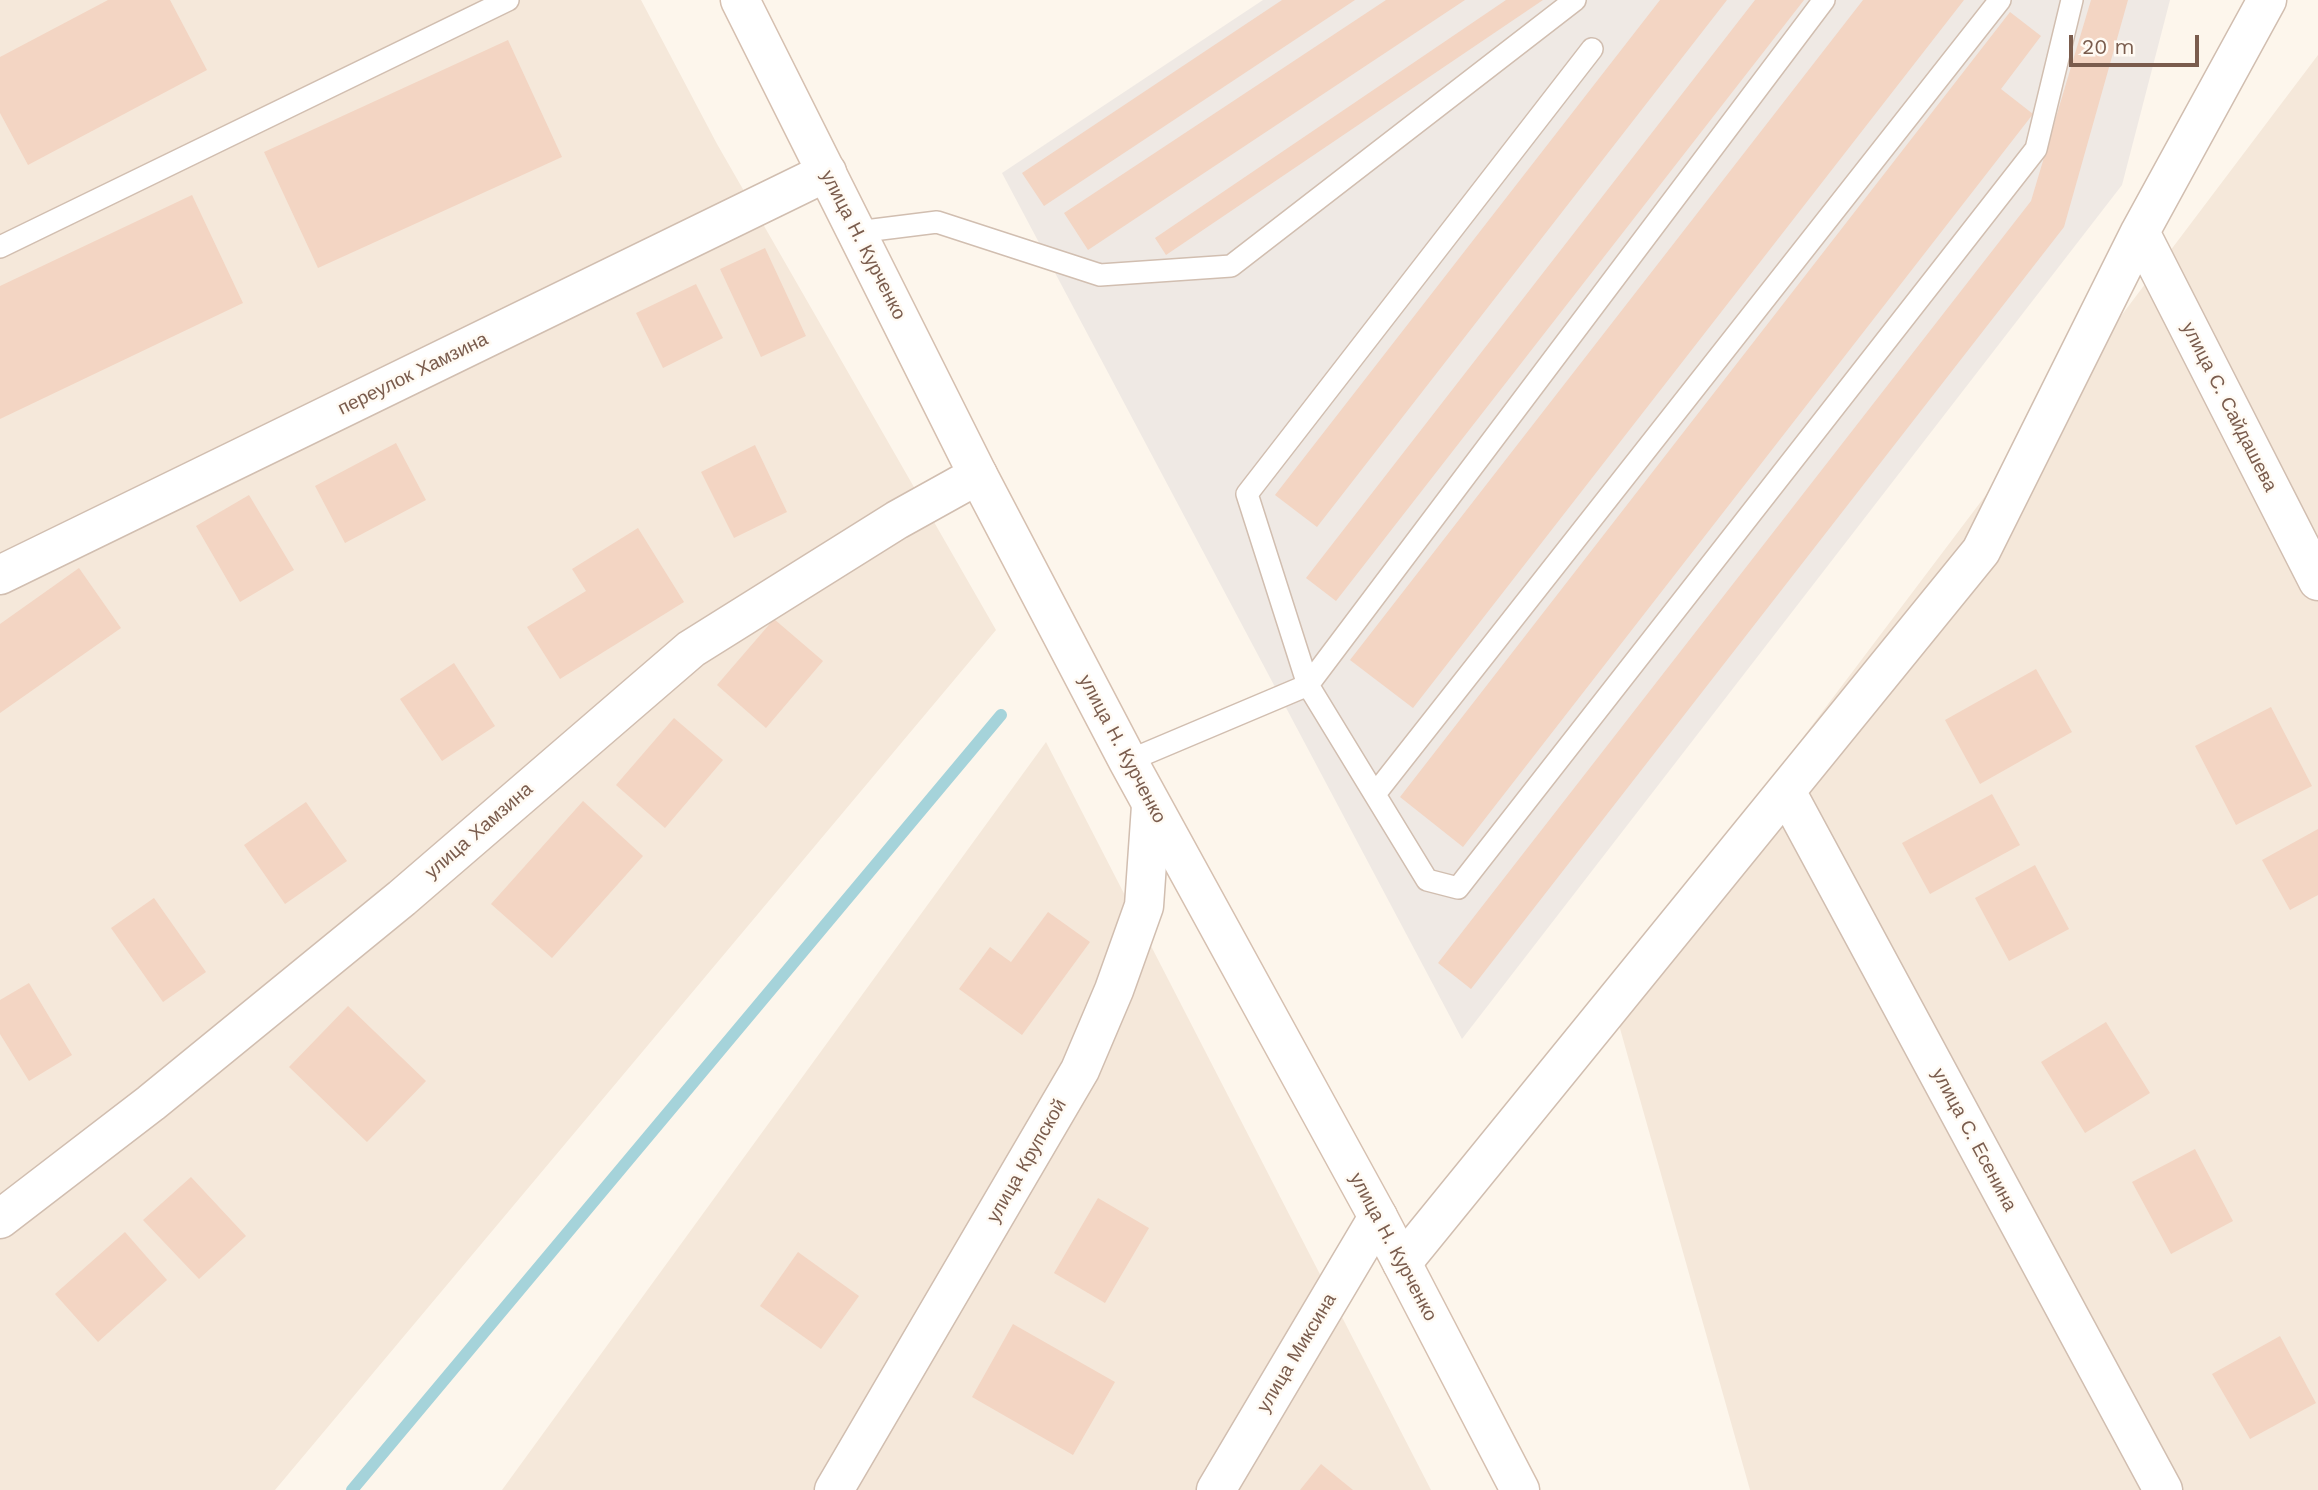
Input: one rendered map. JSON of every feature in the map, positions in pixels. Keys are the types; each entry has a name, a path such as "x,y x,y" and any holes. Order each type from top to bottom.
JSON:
{"street":[{"name":"улица Н. Курченко","path":"740,0 978,475 1151,806 1378,1217 1520,1490"},
{"path":"1402,1263 1981,551 2140,232 2267,0"},
{"name":"переулок Хамзина","path":"0,575 827,173"},
{"name":"улица С. Сайдашева","path":"2140,232 2318,581"},
{"name":"улица Хамзина","path":"0,1219 151,1102 402,898 691,649 897,520 978,475"},
{"name":"улица С. Есенина","path":"1786,791 2163,1490"},
{"name":"улица Крупской","path":"834,1490 1080,1070 1114,990 1144,906 1151,806"},
{"name":"улица Миксина","path":"1216,1490 1378,1217"}],"lane":[{"path":"0,247 508,0"},
{"path":"857,232 937,222 1100,275 1231,267 1575,0"},
{"path":"1128,761 1308,685 1824,0"},
{"path":"1375,794 2000,0"},
{"path":"1592,49 1247,494 1308,685 1427,880 1458,888 2036,149 2072,0"}],"shaded area":[{"path":"0,0 641,0 717,144 996,630 275,1490 0,1490"},
{"path":"1263,0 2170,0 2122,185 1462,1039 1002,173"},
{"path":"2318,55 2318,1490 1750,1490 1610,993"},
{"path":"1046,742 1431,1490 502,1490"}],"building":[{"path":"108,0 170,0 207,70 28,165 0,113 0,57"},
{"path":"1282,0 1355,0 1044,206 1022,173"},
{"path":"1386,0 1465,0 1088,250 1064,213"},
{"path":"1506,0 1543,0 1166,255 1155,238"},
{"path":"1660,0 1727,0 1317,527 1275,495"},
{"path":"1755,0 1804,0 1336,601 1306,578"},
{"path":"1863,0 1964,0 1413,708 1350,660"},
{"path":"2091,0 2128,0 2064,227 1471,989 1438,963 2031,201"},
{"path":"2010,12 2041,36 2001,89 2033,114 1463,847 1400,797"},
{"path":"508,40 562,157 318,268 264,152"},
{"path":"192,195 243,303 0,419 0,286"},
{"path":"765,248 806,336 761,357 720,269"},
{"path":"696,284 723,338 663,368 636,313"},
{"path":"396,443 426,500 345,543 315,486"},
{"path":"755,445 787,512 734,538 701,472"},
{"path":"249,495 294,570 240,602 196,526"},
{"path":"638,528 684,602 560,679 527,627 586,591 572,569"},
{"path":"79,568 121,628 0,713 0,624"},
{"path":"774,619 823,661 766,728 717,685"},
{"path":"454,663 495,726 442,761 400,699"},
{"path":"2036,669 2072,732 1980,784 1945,720"},
{"path":"2271,707 2312,786 2236,825 2195,746"},
{"path":"674,718 723,760 665,828 616,785"},
{"path":"1992,794 2020,845 1930,894 1902,843"},
{"path":"583,801 643,856 552,958 491,904"},
{"path":"306,802 347,861 285,904 244,845"},
{"path":"2318,829 2318,895 2290,910 2262,860"},
{"path":"2035,865 2069,929 2009,961 1975,898"},
{"path":"154,898 206,972 163,1002 111,928"},
{"path":"1048,912 1090,942 1022,1035 959,989 990,947 1011,962"},
{"path":"29,983 72,1055 29,1081 0,1034 0,1000"},
{"path":"348,1006 426,1081 367,1142 289,1067"},
{"path":"2106,1022 2150,1093 2085,1133 2041,1062"},
{"path":"2195,1149 2233,1221 2171,1254 2132,1182"},
{"path":"191,1177 246,1236 199,1279 143,1220"},
{"path":"1098,1198 1149,1228 1105,1303 1054,1273"},
{"path":"125,1232 167,1280 98,1342 55,1294"},
{"path":"798,1252 859,1296 821,1349 760,1306"},
{"path":"1013,1324 1115,1382 1073,1455 972,1397"},
{"path":"2280,1336 2316,1403 2250,1439 2212,1374"},
{"path":"1321,1464 1353,1490 1300,1490"}],"waterway":[{"path":"352,1490 1001,715"}]}
